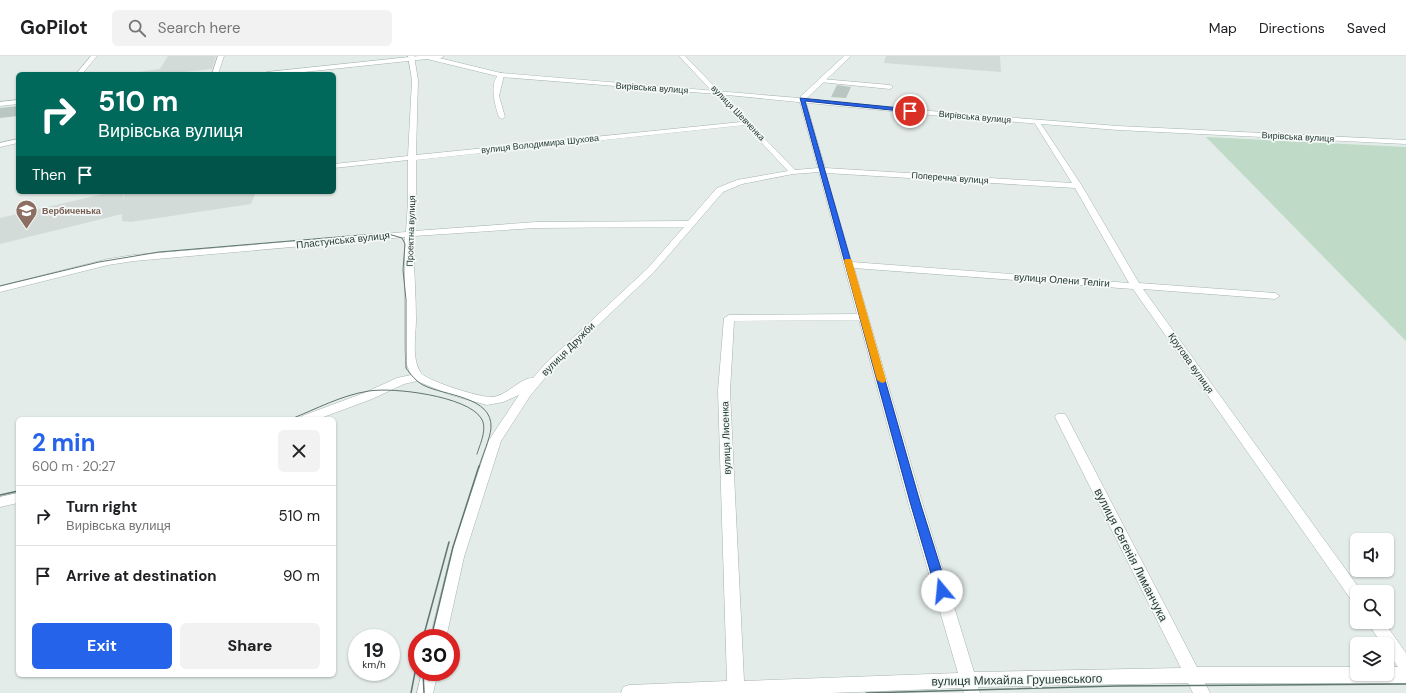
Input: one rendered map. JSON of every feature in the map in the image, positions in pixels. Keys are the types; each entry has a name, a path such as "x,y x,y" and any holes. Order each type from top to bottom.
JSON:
{"main road":[{"path":"802,100 848,56"},
{"name":"Вирівська вулиця","path":"285,72 411,58 427,58 501,75 606,85 717,92 941,114 1118,128 1406,142"},
{"path":"0,99 16,97"},
{"path":"0,104 16,102"}],"street":[{"path":"81,72 94,56"},
{"path":"216,72 221,56"},
{"path":"427,58 441,56"},
{"name":"вулиця Шевченка","path":"682,56 792,172"},
{"name":"Проектна вулиця","path":"411,58 415,80 411,181 413,197 410,234 410,362 418,377"},
{"path":"501,75 495,91 497,104 502,117"},
{"path":"822,81 890,87"},
{"path":"802,100 915,502 970,687"},
{"name":"Кругова вулиця","path":"1037,122 1078,186 1136,286 1350,587"},
{"name":"вулиця Володимира Шухова","path":"336,166 746,123"},
{"path":"0,145 16,141"},
{"name":"вулиця Дружби","path":"440,629 460,550 495,440 508,418 526,393 550,365 651,270 720,190 740,182 792,172 822,170"},
{"name":"Поперечна вулиця","path":"822,170 1078,186"},
{"name":"Пластунська вулиця","path":"0,289 122,259 410,234 536,225 690,224"},
{"name":"вулиця Олени Теліги","path":"849,265 1275,296"},
{"name":"вулиця Лисенка","path":"736,691 724,391 729,318 864,317"},
{"path":"492,401 513,393 550,365"},
{"path":"311,417 401,382 418,377 424,381 456,392 500,403 507,409 508,418"},
{"name":"вулиця Євгенія Лиманчука","path":"1061,417 1202,693"},
{"path":"0,502 16,498"},
{"path":"1379,629 1406,666"},
{"name":"вулиця Михайла Грушевського","path":"629,693 970,687 1193,675 1406,675"},
{"path":"425,693 428,681"}],"shaded area":[{"path":"168,56 216,56 212,69 183,72 138,72 160,69"},
{"path":"886,56 1000,56 1001,72 884,63"},
{"path":"103,194 123,194 123,204 124,194 255,194 251,204 131,222 122,221 122,214 0,244 0,218"}],"green space":[{"path":"1206,137 1406,147 1406,341"}],"building":[{"path":"837,85 851,87 846,98 831,97"},
{"path":"16,106 16,116 0,118 0,108"}],"tram line":[{"path":"0,286 99,262 159,252 385,233 402,238 405,244 403,270 406,300 406,368 414,378 423,385 476,403 484,409 490,417 491,428 479,467"},
{"path":"296,417 339,399 369,391 395,390 429,395 461,404 473,410 481,418 484,431 477,454"},
{"path":"433,629 453,547 479,466"},
{"path":"0,495 16,491"},
{"path":"425,629 449,542"},
{"path":"411,693 413,681"},
{"path":"423,681 424,693"},
{"path":"866,693 1116,686 1406,684"}],"slow traffic":[{"path":"848,261 882,380"}],"place":[{"name":"Вербиченька","path":"27,230"}],"route":[{"path":"910,111 802,100 915,502 942,591"}]}
